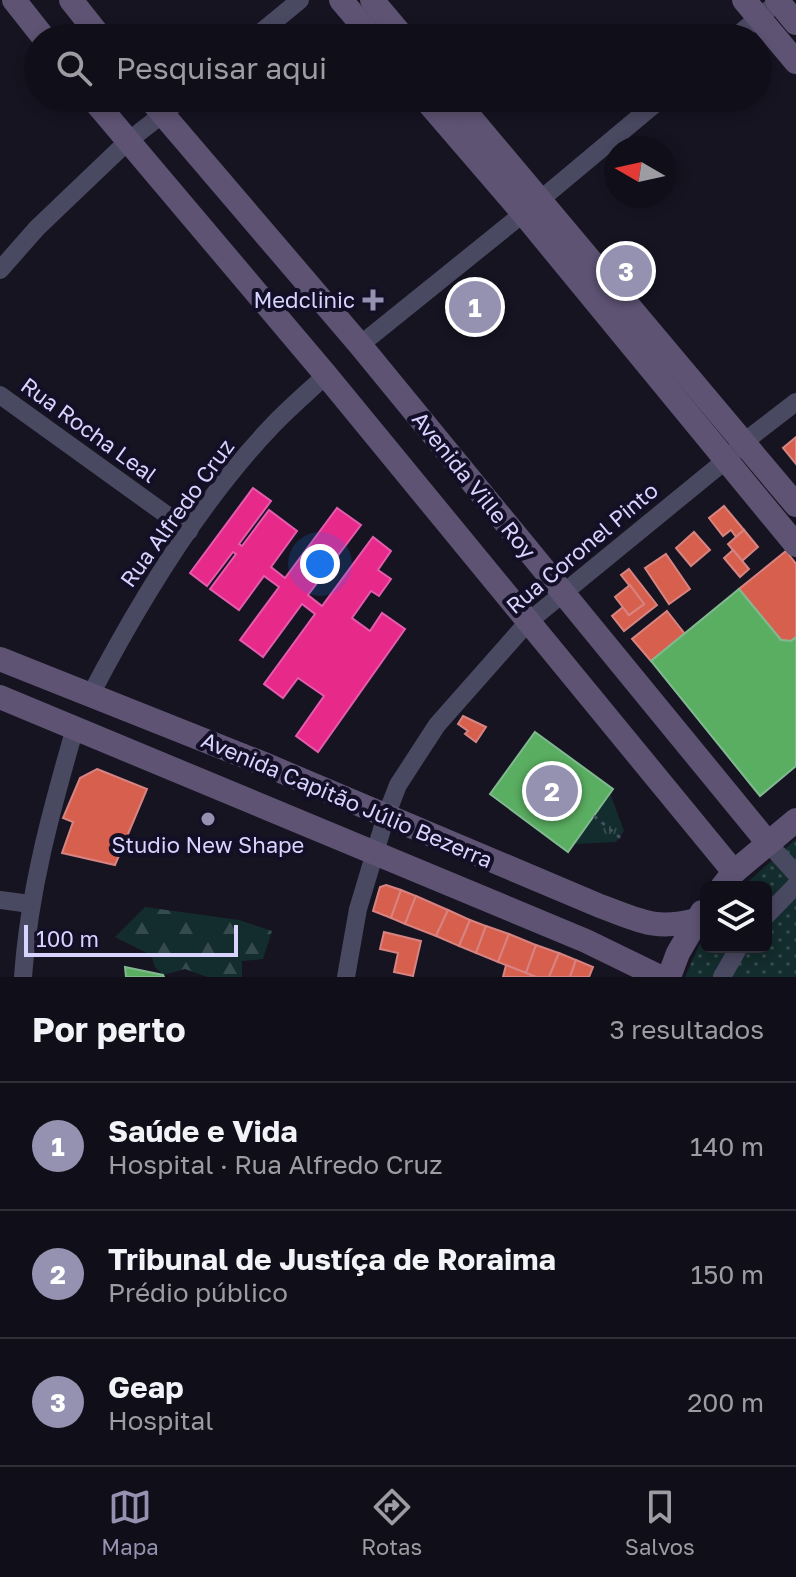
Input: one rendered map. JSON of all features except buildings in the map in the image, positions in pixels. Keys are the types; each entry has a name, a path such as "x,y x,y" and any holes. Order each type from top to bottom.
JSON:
{"main road":[{"path":"14,0 33,24"},
{"path":"71,0 90,24"},
{"path":"341,0 361,24"},
{"path":"372,0 392,24"},
{"path":"778,0 796,23"},
{"path":"751,8 764,24"},
{"path":"772,33 796,62"},
{"name":"Avenida Ville Roy","path":"103,112 326,375 528,622 728,879"},
{"name":"Avenida Ville Roy","path":"161,112 360,345 768,843"},
{"path":"438,112 532,207 744,442 796,505"},
{"path":"464,112 532,207 726,460 796,545"},
{"name":"Avenida Capitão Júlio Bezerra","path":"0,659 652,925 676,925 700,913"},
{"name":"Avenida Capitão Júlio Bezerra","path":"0,697 586,941 660,977"},
{"path":"728,879 796,820"},
{"path":"669,977 700,915"}],"street":[{"path":"271,24 300,0"},
{"path":"737,24 751,8 778,0"},
{"path":"0,270 37,228 127,142 151,112"},
{"path":"360,345 645,112"},
{"name":"Rua Alfredo Cruz","path":"90,696 122,635 189,531 227,479 271,427 326,375"},
{"name":"Rua Rocha Leal","path":"0,395 189,531"},
{"name":"Rua Coronel Pinto","path":"346,977 358,909 386,816 398,785 437,725 528,622 796,402"},
{"path":"23,977 30,904 48,821 75,728"},
{"name":"Avenida Ville Roy","path":"768,843 796,874"},
{"path":"772,910 796,885"},
{"path":"0,900 30,904"},
{"path":"722,977 736,953"}],"path":[{"path":"594,816 624,841"}],"green space":[{"path":"610,793 624,831 616,842 573,844"},
{"path":"796,839 796,977 685,977 700,943 700,953 772,953 772,881 749,881"},
{"path":"145,907 239,920 272,931 263,959 242,961 242,977 207,977 185,969 163,975 155,967 151,955 115,937"}],"place":[{"name":"Geap","path":"626,271"},
{"name":"Medclinic","path":"373,300"},
{"name":"Saúde e Vida","path":"475,307"},
{"name":"Tribunal de Justíça de Roraima","path":"552,791"},
{"name":"Studio New Shape","path":"208,819"}]}
